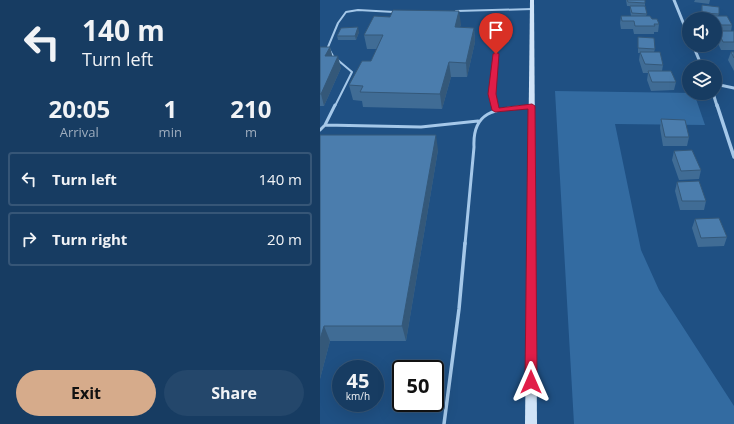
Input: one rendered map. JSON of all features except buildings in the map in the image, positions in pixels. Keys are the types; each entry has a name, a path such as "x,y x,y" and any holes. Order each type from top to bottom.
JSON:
{"main road":[{"path":"531,424 532,0"}],"street":[{"path":"674,0 682,20"},
{"path":"722,85 734,88"},
{"path":"715,100 734,157"}],"lane":[{"path":"450,12 532,9"},
{"path":"320,130 325,125 352,72 333,56 328,47 338,23 346,12 358,10 398,12"},
{"path":"495,110 492,94 498,26"},
{"path":"325,125 401,128 451,126 479,121 495,110 532,106"},
{"path":"444,424 459,308 474,147 473,132 479,121"}],"shaded area":[{"path":"555,91 682,93 682,100 696,100 705,125 615,124 641,250 659,290 734,406 734,424 574,424"}],"route":[{"path":"496,54 492,94 495,110 532,106 531,382"}]}
